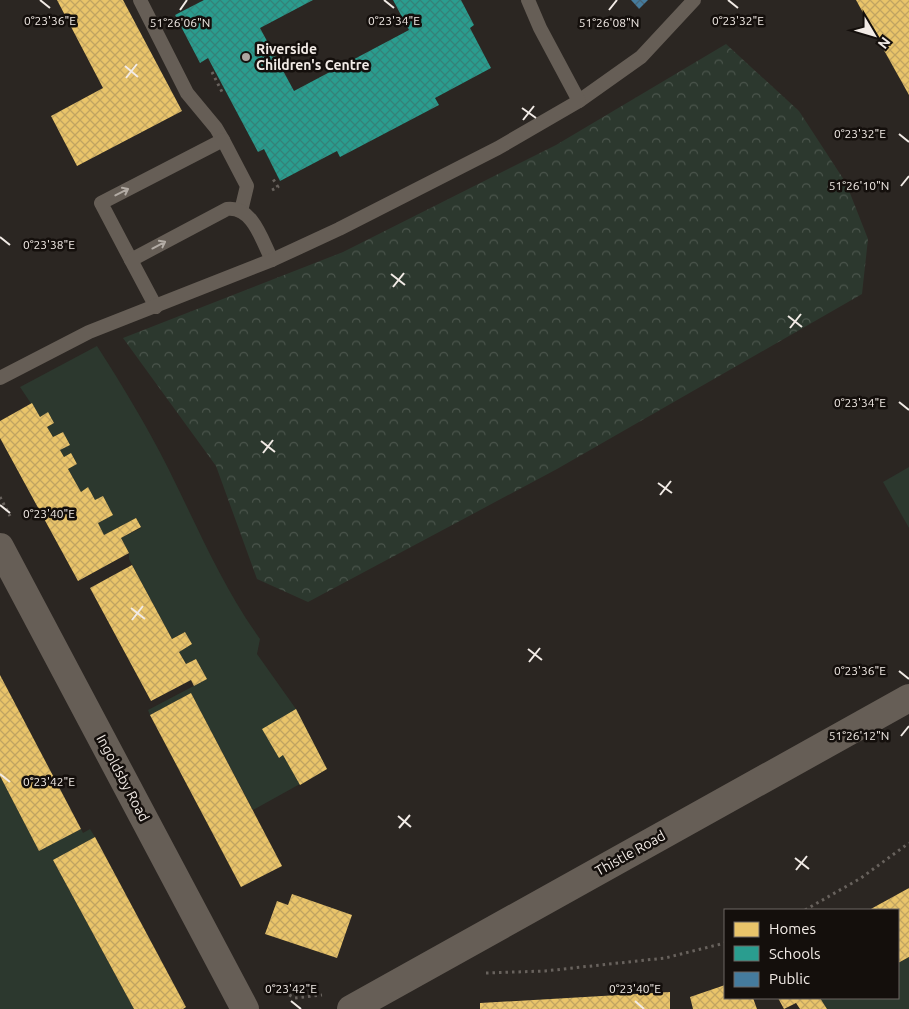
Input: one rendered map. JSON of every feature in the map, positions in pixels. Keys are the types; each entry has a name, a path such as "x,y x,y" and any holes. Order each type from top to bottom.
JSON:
{"street":[{"name":"Ingoldsby Road","path":"0,547 245,1009"},
{"name":"Thistle Road","path":"351,1009 909,698"}],"lane":[{"path":"140,0 187,93 216,128 247,186 241,211"},
{"path":"528,0 540,28 579,101"},
{"path":"0,378 90,332 272,260 395,202 548,121 641,57 694,0"},
{"path":"156,306 101,203 223,140"},
{"path":"131,260 227,209 241,211 248,216 272,260"}],"path":[{"path":"0,497 14,523"},
{"path":"806,909 861,878 909,843"},
{"path":"482,972 545,971 618,964 665,958 724,943"},
{"path":"265,981 278,991 295,998 317,996 331,990"}],"green space":[{"path":"726,44 799,111 846,183 868,239 862,294 557,469 308,602 257,579 216,466 123,338 343,252 556,145"},
{"path":"97,346 152,437 222,577 260,639 257,654 296,709 327,769 253,810 191,693 150,715 148,710 207,679 196,659 186,664 179,652 192,644 185,632 172,639 129,559 129,553 121,538 141,528 136,518 104,535 98,523 112,515 95,500 88,488 81,492 68,469 77,464 71,453 64,457 60,450 63,432 53,437 47,427 54,423 48,413 40,417 20,387"},
{"path":"909,467 909,528 883,482"},
{"path":"0,776 39,850 81,829 83,833 90,829 95,837 53,860 134,1009 0,1009"},
{"path":"909,957 909,1009 827,1009 821,999 899,999 899,962"}],"building: Homes":[{"path":"57,0 123,0 182,111 77,166 51,116 103,88"},
{"path":"856,0 909,0 909,95 876,36"},
{"path":"32,403 40,417 48,412 54,423 47,427 53,437 63,432 70,445 60,450 64,457 71,453 77,464 68,469 81,492 88,487 95,500 103,496 113,515 98,523 104,535 136,518 141,527 121,538 129,553 78,581 0,438 0,421"},
{"path":"132,565 172,639 185,632 192,644 179,652 186,664 196,659 207,679 194,686 191,680 151,701 90,588"},
{"path":"0,675 81,829 39,851 0,776"},
{"path":"191,693 282,866 241,887 150,715"},
{"path":"296,709 327,769 300,785 283,755 279,758 262,729"},
{"path":"95,837 186,1007 183,1009 134,1009 53,860"},
{"path":"909,888 909,957 899,962 899,909 871,909"},
{"path":"292,894 352,915 337,958 265,934 277,901 288,905"},
{"path":"724,985 724,999 753,999 757,1009 693,1009 690,997"},
{"path":"670,992 670,1009 480,1009 480,1003"},
{"path":"779,999 821,999 827,1009 800,1009 796,1003 784,1009"}],"building: Schools":[{"path":"204,0 313,0 260,28 294,91 409,30 393,0 461,0 474,25 470,28 491,68 435,98 439,105 340,157 337,151 280,181 264,149 258,152 208,58 200,63 175,15"}],"building: Public":[{"path":"631,0 648,0 639,9"}],"place":[{"name":"Riverside Children's Centre","path":"246,57"}]}
